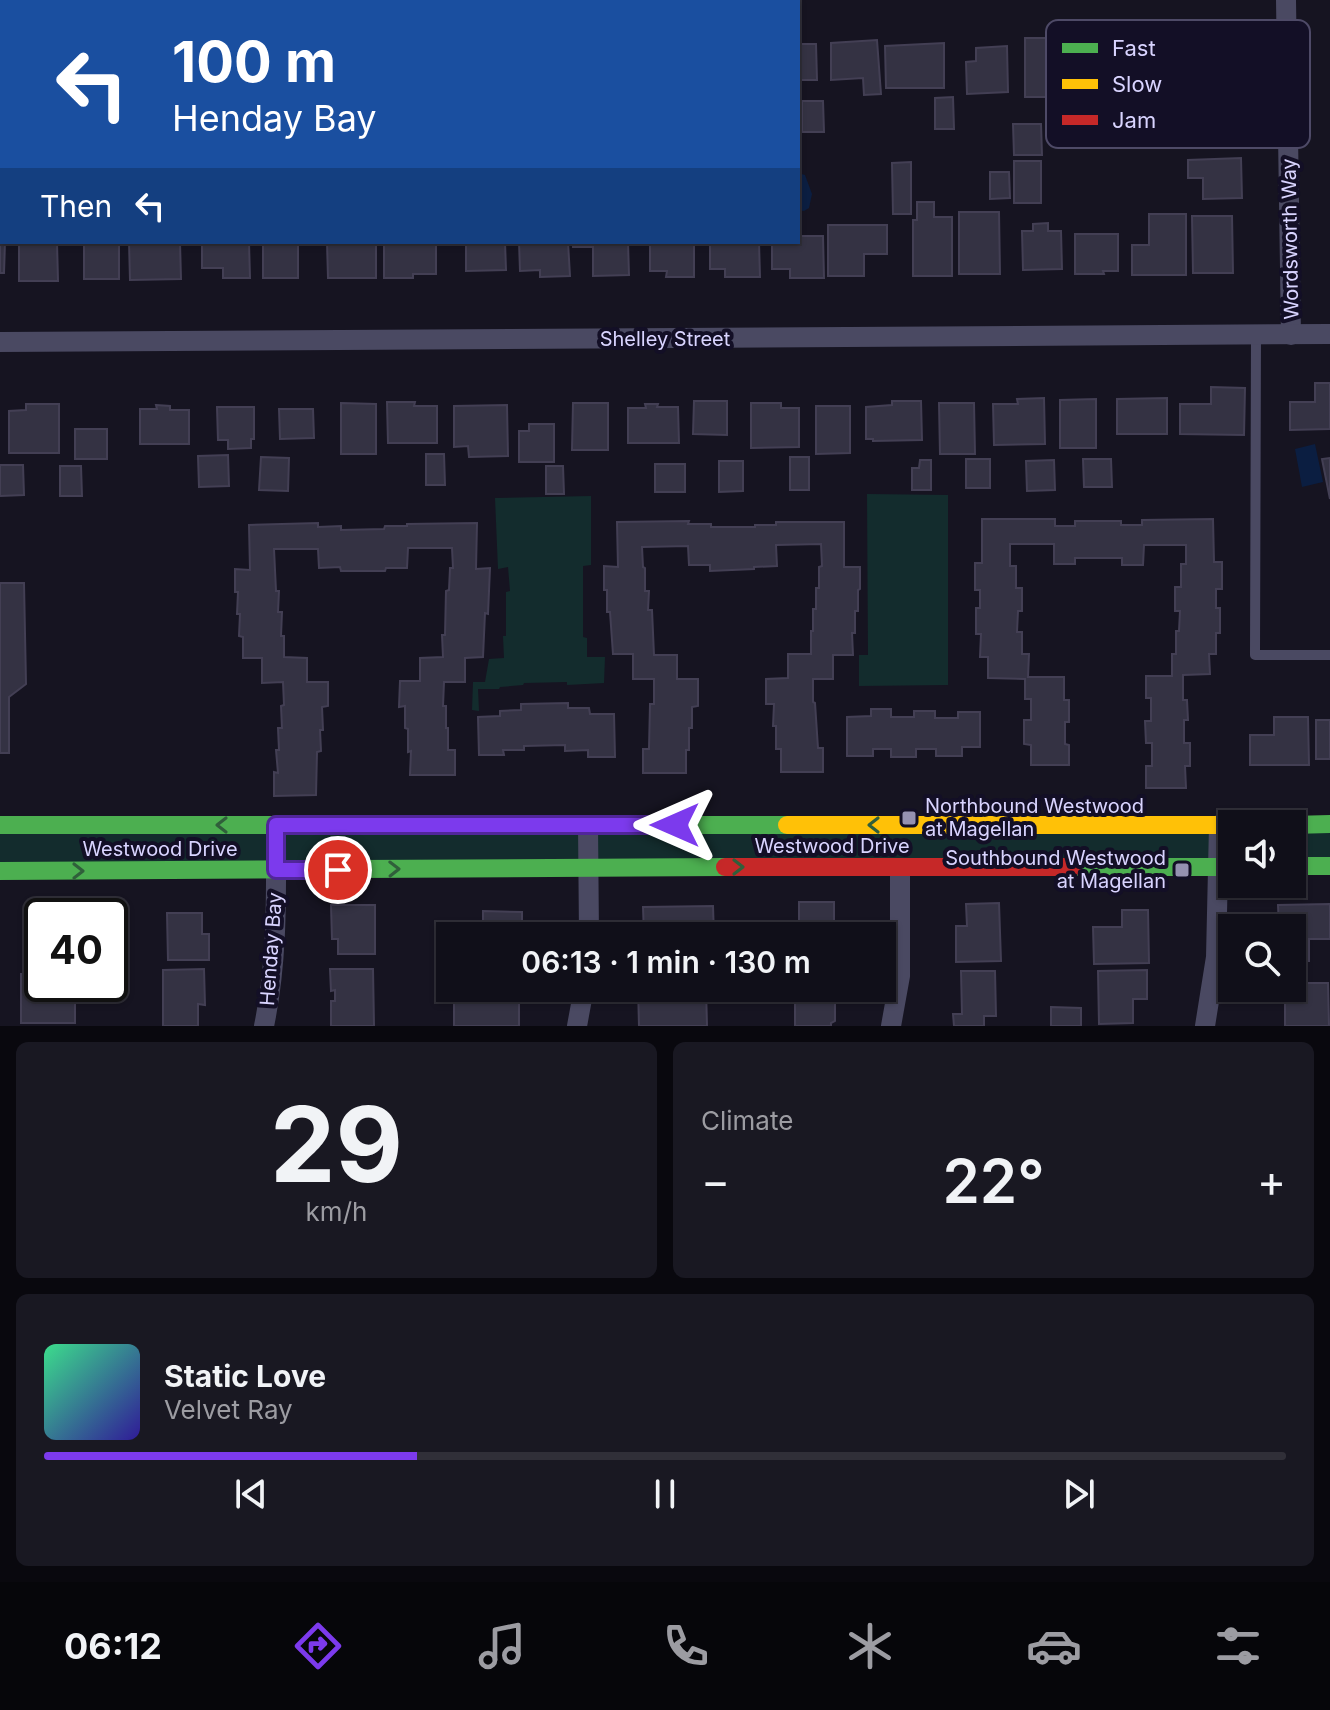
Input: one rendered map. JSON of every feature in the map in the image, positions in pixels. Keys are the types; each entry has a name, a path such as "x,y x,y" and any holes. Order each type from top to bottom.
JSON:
{"street":[{"name":"Wordsworth Way","path":"1286,0 1286,20"},
{"name":"Wordsworth Way","path":"1288,148 1291,335"},
{"name":"Shelley Street","path":"0,342 1330,334"},
{"path":"1306,825 1330,824"},
{"name":"Westwood Drive","path":"0,825 1218,825"},
{"name":"Henday Bay","path":"264,1026 275,948 276,825"},
{"path":"588,825 589,922"},
{"path":"1306,866 1330,866"},
{"name":"Westwood Drive","path":"0,871 1218,867"},
{"path":"891,1026 900,976 900,868"},
{"path":"1205,1026 1222,898"},
{"path":"577,1026 581,1002"}],"lane":[{"path":"1256,335 1255,655 1330,655"}],"green space":[{"path":"867,494 948,495 948,685 859,686 859,655 868,655"},
{"path":"591,496 591,565 583,566 583,637 587,638 587,657 605,657 604,683 524,683 499,689 478,689 479,711 472,710 473,682 485,682 489,659 504,658 506,592 510,591 508,567 498,569 495,498"},
{"path":"1330,824 1330,866 1306,866 1306,825"},
{"path":"0,825 1218,825 1218,867 0,871"}],"water":[{"path":"800,174 805,175 812,194 809,208 800,210"},
{"path":"1315,444 1323,482 1302,487 1295,449"}],"building":[{"path":"1025,38 1046,38 1046,97 1025,97"},
{"path":"877,40 881,94 864,95 863,78 831,80 831,43"},
{"path":"944,43 944,88 886,88 885,46"},
{"path":"800,44 816,44 817,80 800,80"},
{"path":"1007,46 1008,92 967,94 966,62 976,61 976,48"},
{"path":"953,97 954,129 935,129 935,98"},
{"path":"802,101 823,101 824,132 802,132"},
{"path":"1013,124 1041,124 1042,155 1014,155"},
{"path":"1241,158 1242,198 1203,199 1203,178 1188,178 1188,160"},
{"path":"1014,161 1041,161 1041,203 1014,203"},
{"path":"911,162 911,214 893,214 892,163"},
{"path":"990,172 1009,172 1010,198 990,199"},
{"path":"917,202 934,202 934,217 952,217 952,276 913,276 913,220 917,220"},
{"path":"959,212 999,212 1000,274 959,274"},
{"path":"1149,214 1186,214 1186,275 1132,275 1132,245 1149,245"},
{"path":"1192,216 1232,216 1233,273 1193,273"},
{"path":"1048,223 1048,231 1061,231 1062,269 1023,270 1022,231 1033,231 1033,224"},
{"path":"828,225 887,225 887,254 864,254 864,276 828,276"},
{"path":"1075,234 1118,234 1118,271 1075,274"},
{"path":"800,236 823,236 824,278 790,278 790,269 772,269 772,244 800,244"},
{"path":"0,244 5,244 4,273 0,273"},
{"path":"19,244 57,244 58,281 19,281"},
{"path":"84,244 119,244 119,279 84,279"},
{"path":"129,244 180,244 181,279 130,280"},
{"path":"202,244 249,244 250,278 223,278 223,268 202,268"},
{"path":"263,244 298,244 298,278 263,278"},
{"path":"327,244 376,244 376,278 328,278"},
{"path":"384,244 436,244 436,274 384,278"},
{"path":"466,244 505,244 506,270 466,271"},
{"path":"519,244 568,244 570,276 540,277 540,270 520,271"},
{"path":"573,244 628,244 629,275 593,276 593,247 573,247"},
{"path":"650,244 694,244 694,277 666,277 667,271 650,271"},
{"path":"710,244 759,244 760,277 725,277 725,269 710,269"},
{"path":"1315,383 1330,383 1330,429 1290,430 1290,402 1315,402"},
{"path":"1211,387 1245,388 1244,435 1180,434 1180,404 1211,404"},
{"path":"1044,398 1045,444 994,445 993,404 1018,404 1017,399"},
{"path":"1167,398 1167,434 1117,434 1117,399"},
{"path":"1096,399 1096,448 1060,448 1060,400"},
{"path":"694,401 727,401 727,435 693,434"},
{"path":"892,401 921,401 922,440 866,439 866,407 892,405"},
{"path":"387,402 437,406 437,443 388,443"},
{"path":"341,403 376,404 376,454 341,454"},
{"path":"573,403 608,403 608,450 572,450"},
{"path":"751,403 781,403 781,408 799,408 799,447 751,448"},
{"path":"939,403 974,403 975,454 940,454"},
{"path":"26,404 59,404 59,453 9,453 9,411 26,410"},
{"path":"645,404 678,407 679,443 628,443 628,408 646,408"},
{"path":"156,405 170,406 170,410 189,410 189,444 140,444 140,409 157,409"},
{"path":"507,405 508,456 469,457 468,446 454,447 454,406"},
{"path":"816,406 850,406 850,453 816,454"},
{"path":"217,407 254,407 251,448 228,449 228,440 218,440"},
{"path":"279,409 313,409 314,438 280,439"},
{"path":"529,424 554,424 554,462 519,462 519,431 529,431"},
{"path":"75,429 107,429 107,459 75,459"},
{"path":"426,454 444,454 445,485 426,485"},
{"path":"228,455 229,486 199,487 198,456"},
{"path":"261,457 289,458 288,491 259,490"},
{"path":"790,457 809,457 809,490 790,490"},
{"path":"1330,458 1330,499 1322,459"},
{"path":"966,459 990,459 990,488 966,488"},
{"path":"1083,459 1111,459 1112,487 1084,487"},
{"path":"920,460 931,460 931,490 912,490 912,468 919,468"},
{"path":"1054,460 1055,490 1027,491 1026,461"},
{"path":"719,461 743,461 743,491 719,492"},
{"path":"655,464 685,464 685,492 655,492"},
{"path":"0,465 23,465 24,495 0,496"},
{"path":"60,466 81,466 82,496 60,496"},
{"path":"546,466 563,466 564,494 546,494"},
{"path":"982,519 1055,519 1055,526 1075,526 1075,521 1121,521 1121,525 1142,525 1142,520 1213,519 1214,562 1222,562 1222,589 1216,589 1220,633 1216,633 1216,654 1209,654 1210,674 1183,675 1183,700 1187,700 1188,720 1184,720 1184,743 1190,743 1190,766 1185,766 1186,788 1146,788 1146,766 1152,766 1152,743 1146,743 1145,721 1151,721 1151,698 1146,698 1146,676 1172,676 1172,654 1176,654 1180,611 1175,611 1175,587 1181,587 1181,564 1186,564 1186,545 1144,545 1143,565 1122,565 1122,558 1075,558 1075,564 1054,564 1054,544 1010,544 1010,566 1016,566 1016,588 1022,588 1022,611 1018,611 1017,632 1022,632 1022,654 1029,654 1028,677 1064,677 1064,700 1069,700 1065,744 1069,745 1069,765 1031,765 1031,745 1024,744 1024,720 1031,720 1031,699 1025,699 1025,679 988,678 988,657 980,657 981,634 976,634 976,608 980,608 980,590 975,590 975,563 982,563"},
{"path":"689,521 688,524 711,524 711,527 755,527 776,525 776,522 844,522 844,567 860,567 860,589 858,611 855,611 855,633 852,633 853,655 833,655 833,679 813,679 818,748 823,748 823,772 781,772 781,749 776,749 776,726 773,726 774,704 766,704 766,679 788,678 788,654 811,654 813,609 816,609 816,588 819,588 819,567 822,566 821,544 776,545 777,566 710,571 710,565 689,565 688,546 642,547 645,591 649,591 648,610 652,610 654,655 677,655 677,679 698,679 698,706 692,707 686,773 643,773 643,749 649,749 654,679 633,679 633,654 613,654 607,590 604,590 604,566 618,567 617,522"},
{"path":"318,523 318,527 341,526 341,530 384,529 385,526 407,524 477,523 476,569 490,568 483,657 465,658 465,682 444,682 443,706 446,706 448,750 455,750 455,775 410,775 411,751 408,752 405,706 399,707 400,681 420,681 420,658 443,657 442,635 445,635 446,591 449,590 450,568 453,568 452,548 408,548 407,568 386,568 385,571 319,568 318,549 274,549 284,657 307,658 307,682 328,682 328,706 322,707 323,730 320,730 321,751 317,752 316,795 274,796 274,772 278,773 278,728 282,728 281,706 284,705 283,682 262,683 262,658 243,658 235,569 250,570 249,525"},
{"path":"0,583 24,583 26,684 9,697 9,753 0,753"},
{"path":"568,703 568,708 589,708 590,714 614,714 615,757 588,757 588,750 565,751 565,745 524,746 524,750 503,750 504,755 479,755 478,717 500,716 500,711 521,710 521,704"},
{"path":"871,709 891,709 891,717 914,717 914,711 935,711 935,718 958,718 958,712 980,712 980,747 962,747 962,756 936,756 936,749 916,749 916,757 891,757 891,749 873,749 873,756 847,756 847,717 871,716"},
{"path":"1274,717 1308,717 1309,765 1250,765 1250,735 1274,735"},
{"path":"1316,720 1330,720 1330,759 1316,759"},
{"path":"799,902 834,902 834,922 799,922"},
{"path":"999,903 1001,961 956,962 956,926 967,926 966,904"},
{"path":"1330,904 1330,939 1309,939 1309,961 1306,961 1306,914 1278,914 1278,905"},
{"path":"331,905 375,905 375,954 338,954 338,939 332,939"},
{"path":"713,906 714,922 644,922 643,907"},
{"path":"1122,910 1148,910 1149,963 1094,964 1093,927 1122,927"},
{"path":"483,911 522,912 522,922 483,922"},
{"path":"167,913 202,913 202,934 209,934 209,960 168,960"},
{"path":"204,969 205,1005 198,1004 198,1026 163,1026 163,970"},
{"path":"330,969 373,969 374,1026 331,1026 331,1001 335,1001 335,990 331,991"},
{"path":"1147,970 1147,999 1133,999 1133,1023 1099,1024 1098,971"},
{"path":"961,971 995,971 996,1016 984,1016 984,1026 954,1026 953,1014 962,1014"},
{"path":"21,974 24,974 24,1002 75,1002 75,1023 21,1023"},
{"path":"1306,983 1328,983 1329,1026 1285,1026 1285,1002 1306,1002"},
{"path":"454,1002 519,1002 519,1026 454,1026"},
{"path":"638,1002 706,1002 707,1026 639,1026"},
{"path":"795,1002 835,1002 835,1021 831,1026 795,1026"},
{"path":"1051,1007 1081,1008 1081,1026 1051,1026"}],"traffic: fast":[{"path":"1306,825 1330,824"},
{"path":"0,825 787,825"},
{"path":"1306,866 1330,866"},
{"path":"0,871 725,867"},
{"path":"1073,867 1218,867"}],"traffic: slow":[{"path":"787,825 1218,825"}],"traffic: jam":[{"path":"725,867 1073,867"}],"place":[{"name":"Northbound Westwood at Magellan","path":"909,818"},
{"name":"Southbound Westwood at Magellan","path":"1182,870"}],"route":[{"path":"338,870 276,870 276,825 675,825"}]}
